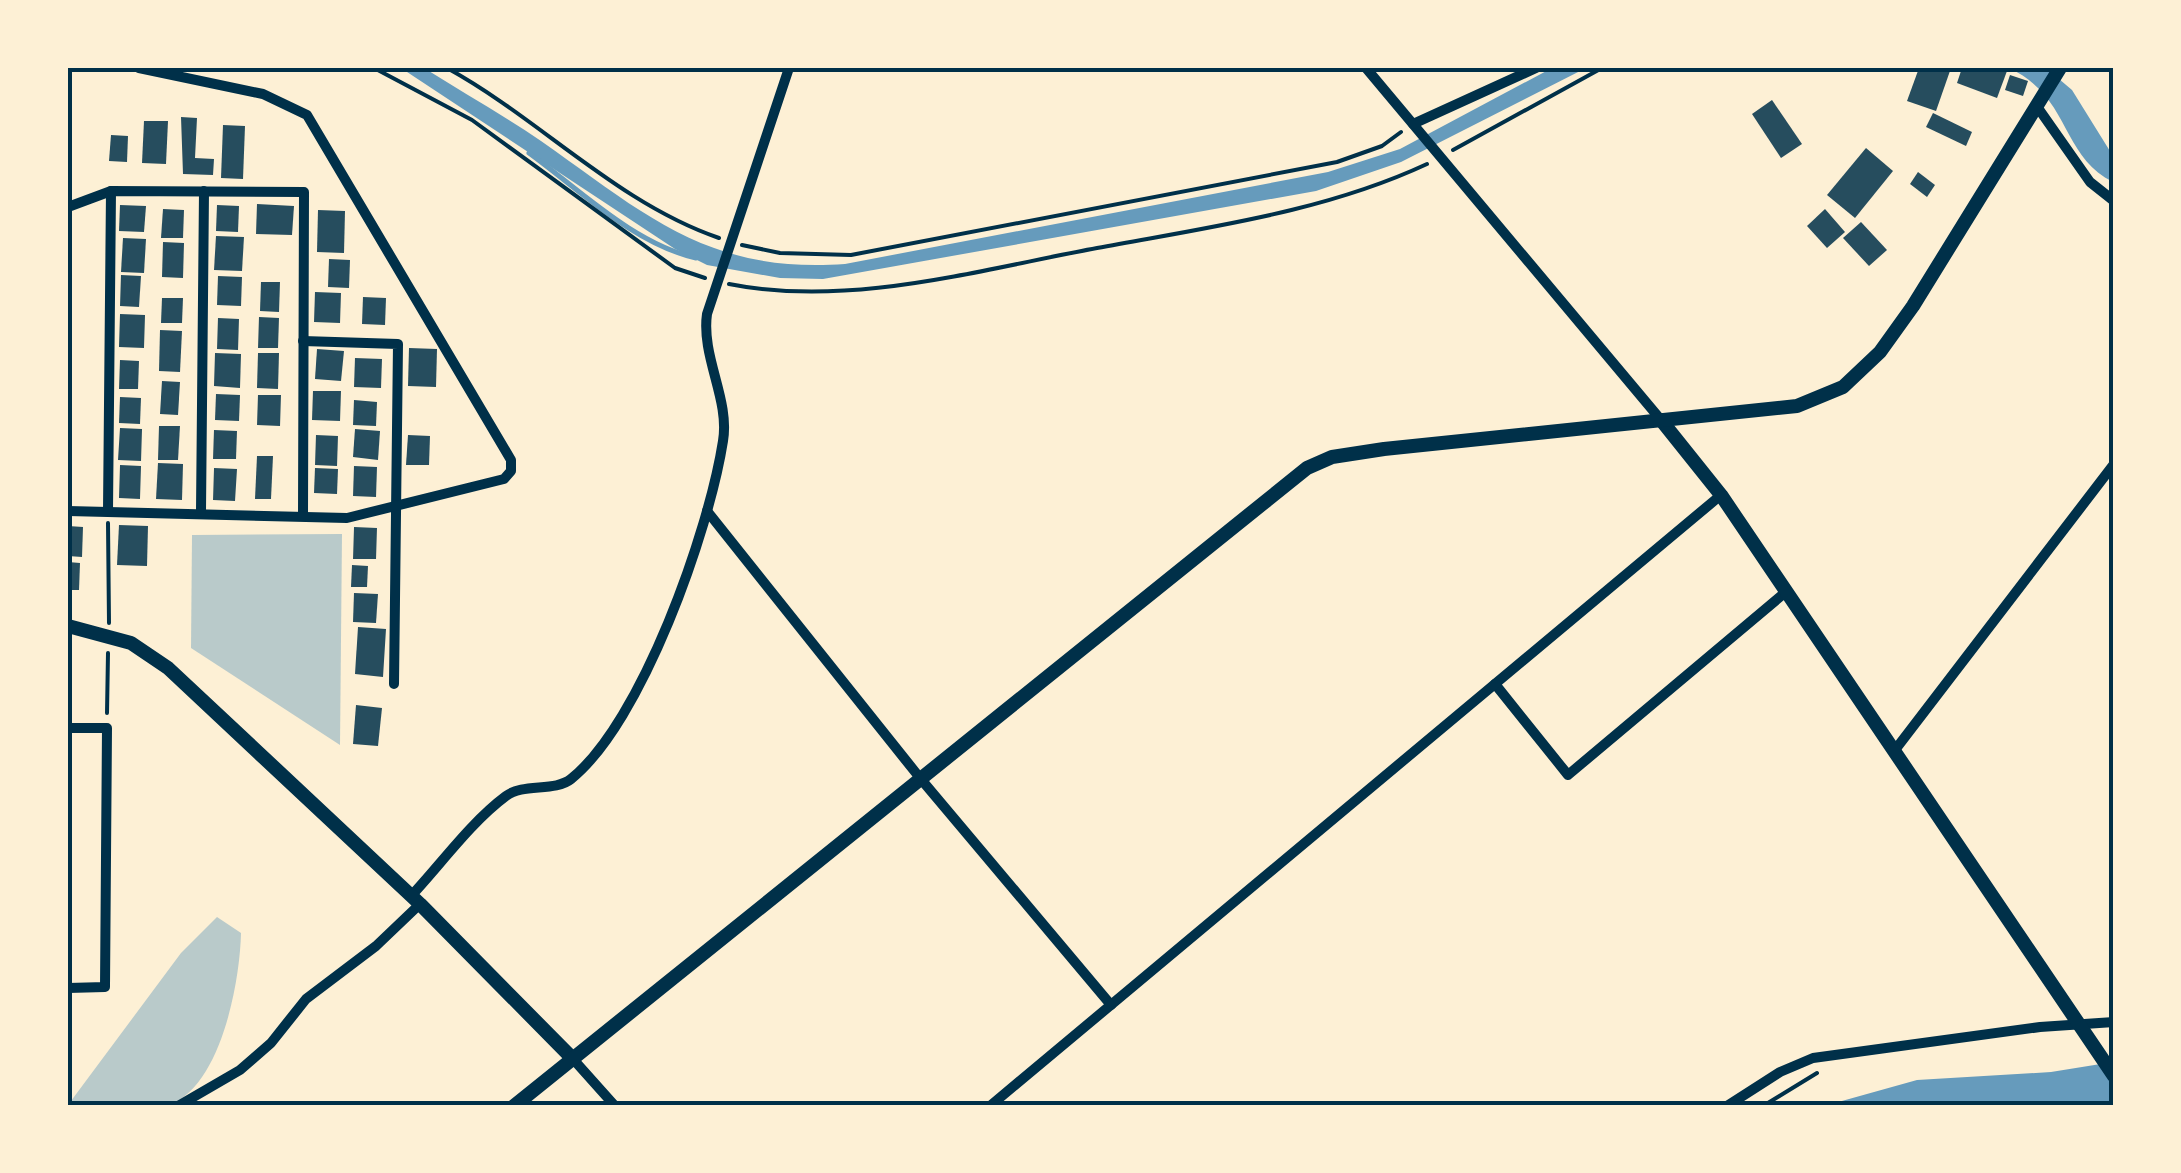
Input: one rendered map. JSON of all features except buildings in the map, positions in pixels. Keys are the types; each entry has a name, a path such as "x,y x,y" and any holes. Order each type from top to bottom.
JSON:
{"street":[{"path":"68,511 347,518 504,479 511,471 511,460 308,115 263,94 139,68"},
{"path":"178,1106 240,1070 271,1043 306,999 416,900 508,793 568,782 613,733 650,662 707,511 724,437 704,337 718,282 789,68"},
{"path":"1366,68 1721,495 2114,1076"},
{"path":"1413,124 1536,68"},
{"path":"514,1106 1307,468 1332,457 1384,449 1797,406 1843,387 1865,368 1913,306 2060,68"},
{"path":"2036,105 2090,182 2114,201"},
{"path":"68,207 111,190 304,192 303,516"},
{"path":"108,512 111,190"},
{"path":"201,512 204,191"},
{"path":"303,342 398,344 394,684"},
{"path":"1895,750 2114,464"},
{"path":"990,1106 1721,495"},
{"path":"707,511 920,778 1111,1005"},
{"path":"1496,684 1568,775 1787,592"},
{"path":"68,626 131,643 168,668 416,900 615,1106"},
{"path":"68,728 107,728 107,748 105,987 68,988"},
{"path":"1727,1106 1780,1072 1814,1058 2114,1022"}],"path":[{"path":"374,68 472,120 674,268 718,282 801,294 936,278 1313,206 1375,188 1442,157 1602,68"},
{"path":"447,68 516,108 642,202 678,224 780,253 850,255 1337,162 1382,146 1413,124"},
{"path":"1763,1106 1836,1058"}],"shaded area":[{"path":"342,534 340,745 191,648 192,535"},
{"path":"217,917 241,933 240,954 224,1030 202,1077 187,1094 161,1107 68,1105 181,953"}],"water":[{"path":"401,68 424,68 681,234 716,249 797,265 845,264 1328,172 1400,149 1552,68 1586,68 1401,162 1316,191 823,279 780,278 707,265 675,249"},
{"path":"2009,68 2046,68 2072,90 2113,156 2113,182 2083,157 2044,94"},
{"path":"2113,1062 2113,1105 1824,1106 1917,1080 2051,1072"}],"waterway":[{"path":"529,153 629,228 673,251 696,258"}]}
